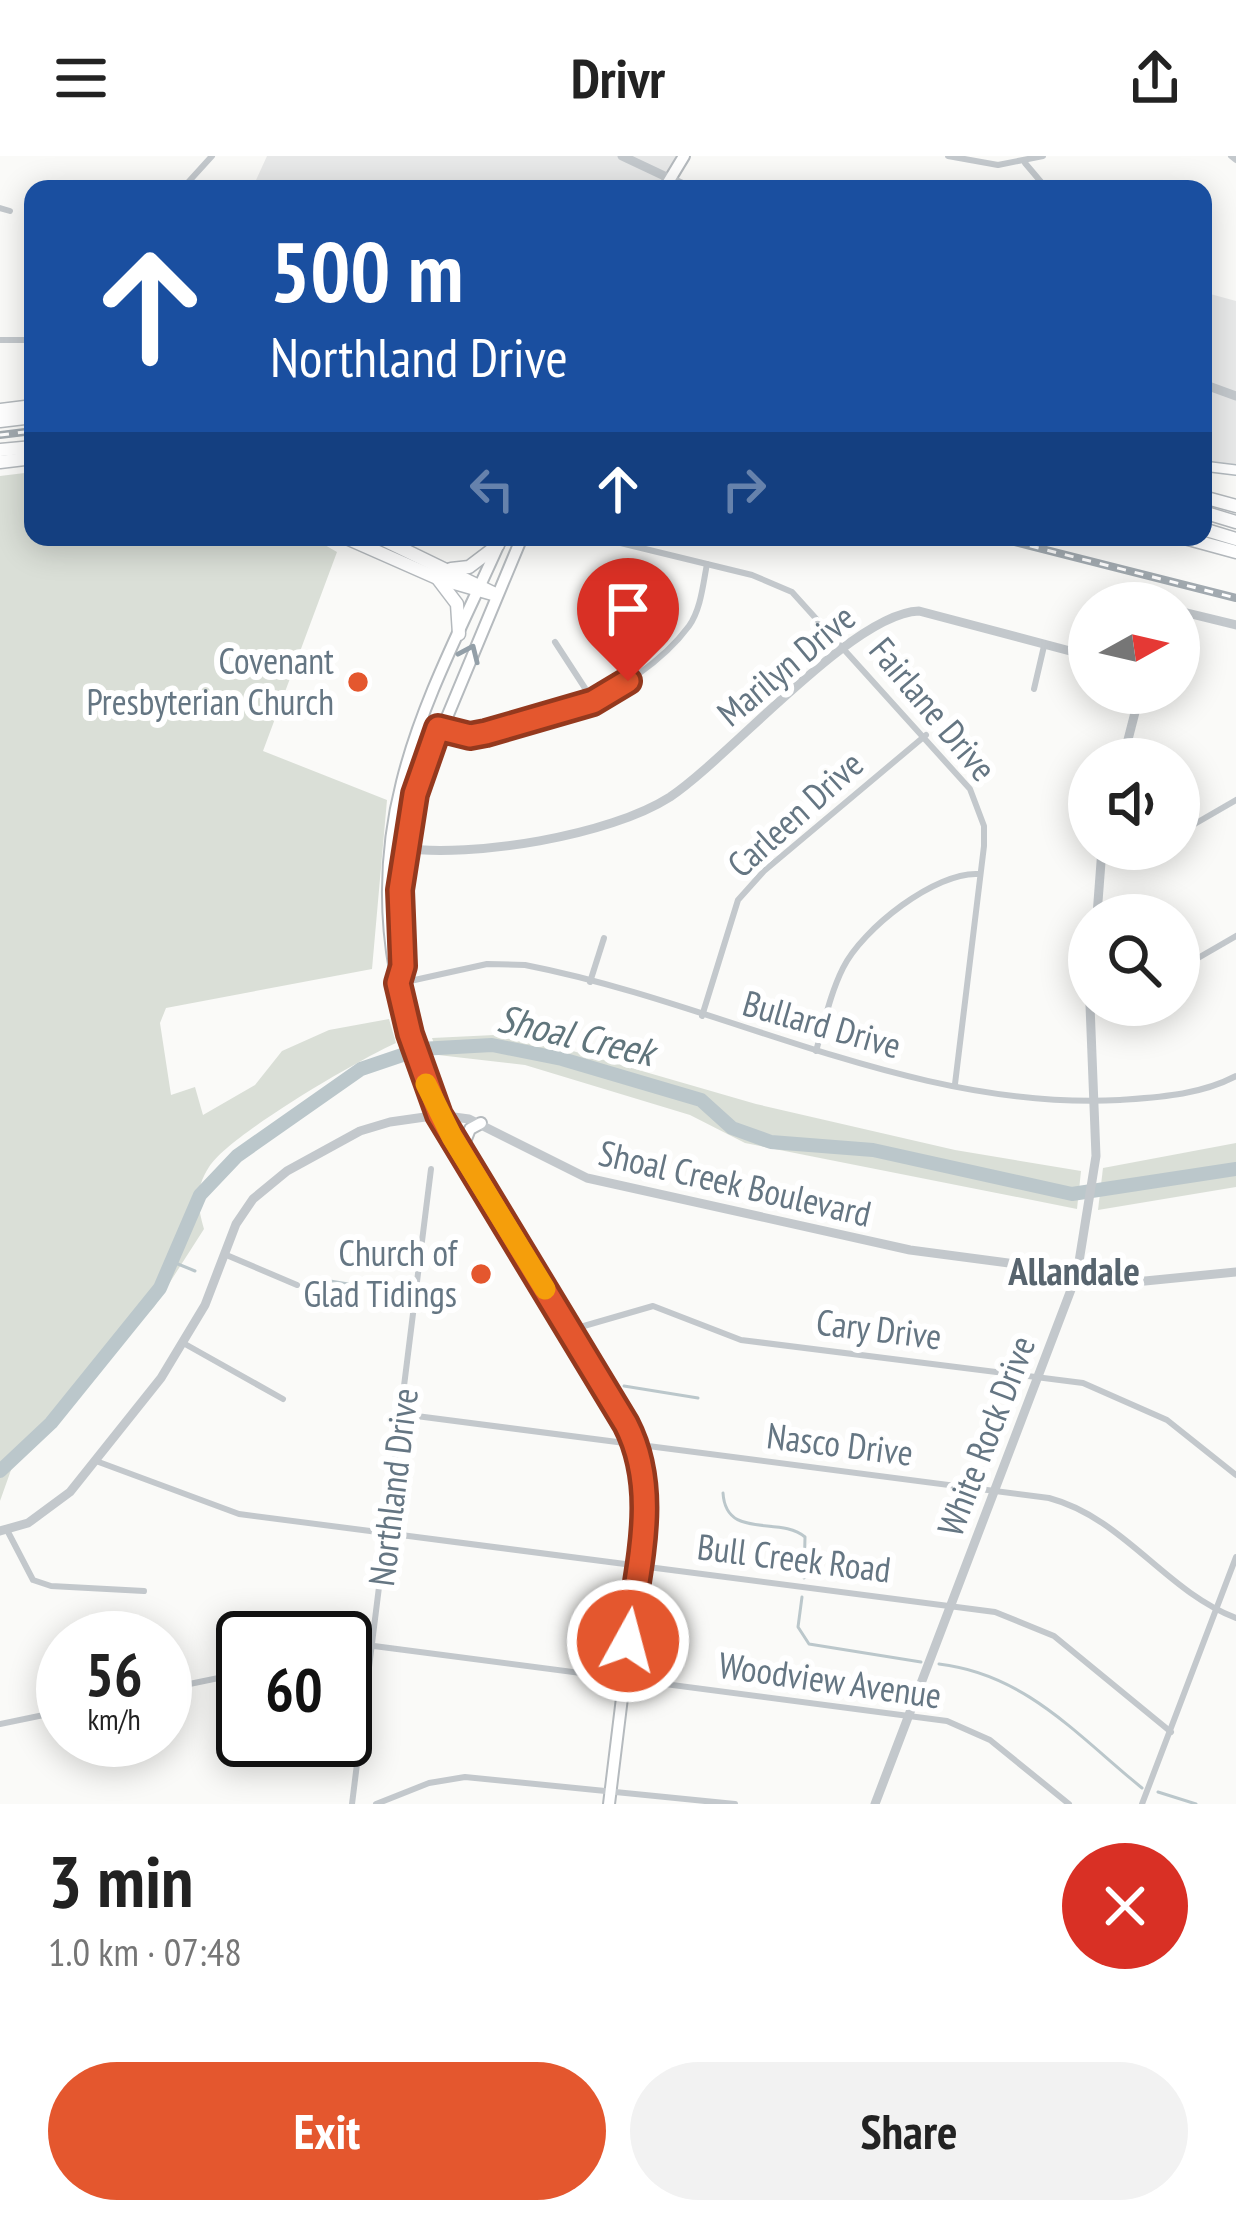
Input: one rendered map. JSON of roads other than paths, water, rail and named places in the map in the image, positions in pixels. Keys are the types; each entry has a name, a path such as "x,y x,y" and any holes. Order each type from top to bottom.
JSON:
{"highway":[{"path":"364,546 437,578 480,588"},
{"path":"399,546 496,595"},
{"path":"450,568 469,567 494,546"},
{"path":"437,578 457,604 459,634"}],"main road":[{"path":"498,546 422,722 402,781 385,905 390,964 439,1115 636,1444 646,1484 609,1798"},
{"path":"398,983 404,848 415,794 438,728 518,546"},
{"path":"460,1152 470,1129 481,1123"}],"street":[{"path":"190,180 212,156"},
{"path":"622,156 660,180"},
{"path":"948,156 977,164 1025,163 1043,156"},
{"path":"1025,163 1039,180"},
{"path":"0,208 10,212"},
{"name":"Fairlane Drive","path":"634,546 707,563 792,592 926,735 978,807 984,826 981,874 955,1084"},
{"path":"422,722 470,736 593,702 628,681 691,624 707,563"},
{"name":"Marilyn Drive","path":"390,845 478,852 654,806 885,618 919,611 1068,651"},
{"path":"1200,616 1236,625"},
{"path":"555,642 593,702"},
{"path":"1034,689 1044,646"},
{"name":"Carleen Drive","path":"702,1016 738,900 926,735"},
{"path":"1200,821 1236,800"},
{"path":"816,1051 837,982 855,949 934,882 959,873 981,874"},
{"path":"1200,957 1236,936"},
{"path":"590,982 604,938"},
{"name":"Bullard Drive","path":"398,983 510,963 590,982 894,1075 1054,1102 1191,1092 1236,1076"},
{"name":"White Rock Drive","path":"874,1804 1077,1274 1093,1175 1091,1026"},
{"name":"Shoal Creek Boulevard","path":"4,1531 52,1508 96,1461 185,1344 254,1199 287,1171 360,1131 439,1115 481,1123 568,1172 606,1184 910,1250 1077,1274 1165,1281 1236,1272"},
{"name":"Northland Drive","path":"352,1804 430,1169"},
{"path":"224,1254 297,1286"},
{"name":"Cary Drive","path":"570,1330 653,1306 741,1340 1083,1383 1136,1402 1236,1474"},
{"path":"185,1344 283,1399"},
{"name":"Nasco Drive","path":"401,1414 994,1491 1078,1508 1216,1611 1236,1618"},
{"name":"Bull Creek Road","path":"96,1461 239,1514 950,1605 1037,1625 1171,1732"},
{"path":"4,1531 33,1580 52,1586 144,1592"},
{"path":"1142,1804 1236,1557"},
{"name":"Woodview Avenue","path":"374,1646 909,1715 977,1732 1069,1804"},
{"path":"0,1724 36,1717"},
{"path":"376,1804 429,1783 465,1777 609,1798 735,1804"}],"waterway":[{"name":"Shoal Creek","path":"0,1471 51,1423 160,1288 200,1195 237,1156 361,1069 420,1049 492,1045 562,1059 701,1100 732,1128 771,1142 873,1150 1072,1194 1236,1169"},
{"path":"173,1262 195,1271"},
{"path":"318,1279 409,1294"},
{"path":"624,1386 698,1398"},
{"path":"723,1493 734,1517 805,1537 804,1578"},
{"path":"802,1597 798,1627 809,1644 921,1662"},
{"path":"939,1664 970,1670 1024,1694 1142,1788"},
{"path":"1158,1792 1196,1804"}],"railway":[{"path":"0,435 24,432"},
{"path":"1031,546 1236,598"}],"place":[{"name":"Covenant Presbyterian Church","path":"358,682"},
{"name":"Church of Glad Tidings","path":"481,1274"}],"district":[{"name":"Allandale","path":"1074,1271"}]}
